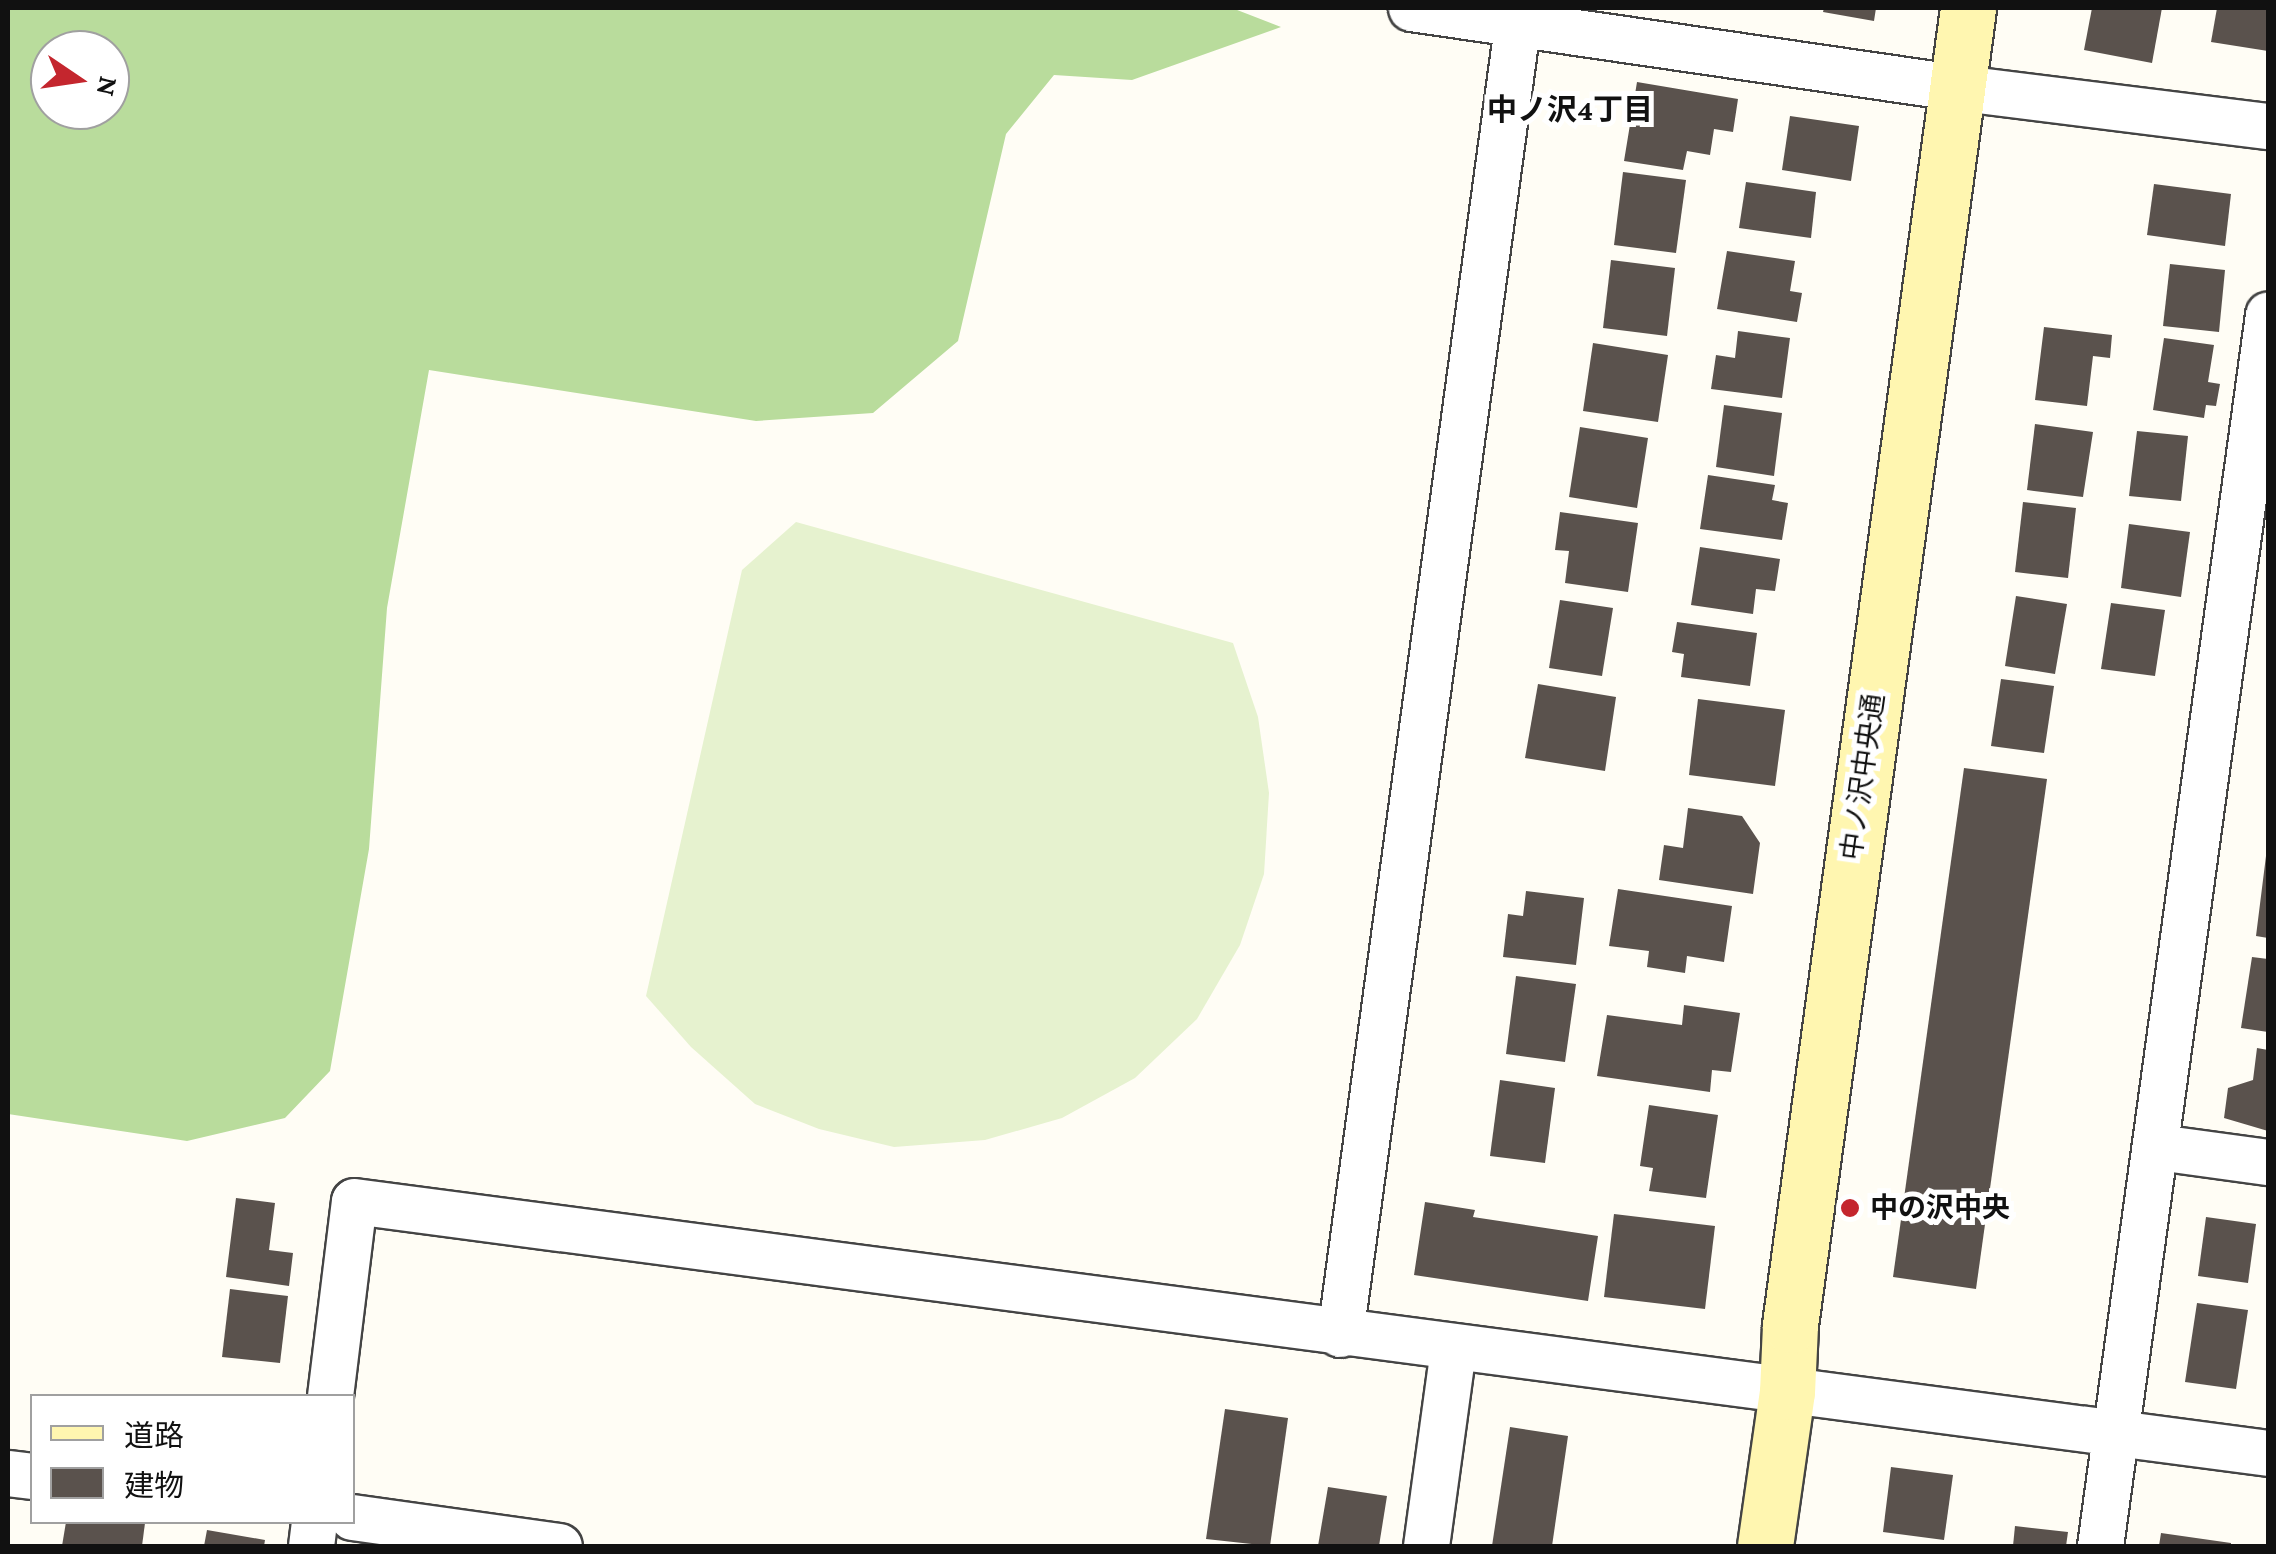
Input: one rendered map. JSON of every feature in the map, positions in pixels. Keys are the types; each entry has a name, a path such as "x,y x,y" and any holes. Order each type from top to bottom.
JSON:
{"street":[{"path":"1410,8 1517,26 1624,24 1954,87 2268,126"},
{"name":"中ノ沢中央通","path":"1765,1546 1787,1392 1792,1305 1954,87 1968,8"},
{"path":"1340,1334 1517,26"},
{"path":"2100,1546 2158,1146 2268,314"},
{"path":"2158,1146 2268,1162"},
{"path":"330,1394 354,1201 1340,1334 2268,1453"},
{"path":"1426,1546 1453,1348"},
{"path":"355,1517 560,1546"}],"green space":[{"path":"8,8 1232,8 1281,27 1132,80 1054,75 1006,134 958,341 873,413 756,421 429,370 387,608 369,849 330,1071 285,1118 187,1141 8,1114"},
{"path":"796,522 1233,643 1258,717 1269,793 1264,874 1240,945 1197,1019 1135,1078 1062,1118 985,1140 894,1147 819,1129 755,1104 691,1047 646,996 742,570"}],"building":[{"path":"1824,8 1876,8 1874,21 1823,12"},
{"path":"2092,8 2162,8 2152,63 2084,50"},
{"path":"2217,8 2268,8 2268,51 2211,42"},
{"path":"1637,82 1738,99 1733,132 1714,129 1710,155 1687,151 1683,170 1624,161"},
{"path":"1790,116 1859,126 1851,181 1782,170"},
{"path":"1623,172 1686,180 1676,253 1614,245"},
{"path":"1746,182 1816,192 1811,238 1739,228"},
{"path":"2154,184 2231,194 2225,246 2147,235"},
{"path":"1727,251 1795,261 1790,291 1802,293 1797,322 1717,309"},
{"path":"1611,260 1675,268 1667,336 1603,328"},
{"path":"2170,264 2225,270 2219,332 2163,326"},
{"path":"2044,327 2112,335 2110,358 2093,356 2087,406 2035,400"},
{"path":"1738,331 1790,338 1782,398 1711,389 1716,355 1735,358"},
{"path":"2164,338 2214,345 2208,382 2220,384 2216,406 2206,405 2204,418 2153,410"},
{"path":"1593,343 1668,355 1658,422 1583,411"},
{"path":"1724,405 1782,413 1774,476 1716,467"},
{"path":"2035,424 2093,432 2083,497 2027,490"},
{"path":"1580,427 1648,438 1637,508 1569,497"},
{"path":"2137,431 2188,436 2181,501 2129,496"},
{"path":"1708,475 1775,485 1772,500 1788,503 1782,540 1700,529"},
{"path":"2023,502 2076,508 2068,578 2015,572"},
{"path":"1560,512 1638,523 1628,592 1565,583 1569,551 1555,550"},
{"path":"2129,524 2190,532 2181,597 2121,588"},
{"path":"1700,547 1780,559 1775,591 1756,589 1753,614 1691,605"},
{"path":"2016,596 2067,604 2055,674 2005,666"},
{"path":"1560,600 1613,608 1602,676 1549,668"},
{"path":"2111,603 2165,610 2155,676 2101,669"},
{"path":"1677,622 1757,633 1750,686 1681,677 1684,654 1672,652"},
{"path":"2001,679 2054,686 2044,753 1991,746"},
{"path":"1538,684 1616,697 1605,771 1525,758"},
{"path":"1698,699 1785,710 1775,786 1689,775"},
{"path":"1964,768 2047,779 1976,1289 1893,1277"},
{"path":"1688,808 1742,816 1760,843 1753,894 1659,880 1664,845 1683,848"},
{"path":"2268,856 2268,938 2256,936"},
{"path":"1618,889 1732,906 1724,962 1687,956 1685,973 1647,967 1649,951 1609,946"},
{"path":"1526,891 1584,898 1576,965 1503,957 1508,914 1523,916"},
{"path":"2252,957 2268,959 2268,1032 2241,1028"},
{"path":"1516,976 1576,984 1565,1062 1506,1054"},
{"path":"1684,1005 1740,1013 1731,1072 1712,1070 1710,1092 1597,1076 1607,1015 1682,1025"},
{"path":"2257,1048 2268,1050 2268,1131 2224,1118 2228,1088 2253,1080"},
{"path":"1500,1080 1555,1088 1545,1163 1490,1156"},
{"path":"1649,1105 1718,1115 1706,1198 1649,1191 1653,1168 1640,1166"},
{"path":"236,1198 275,1203 269,1250 293,1253 289,1286 226,1277"},
{"path":"1425,1202 1475,1210 1473,1217 1598,1236 1588,1301 1414,1275"},
{"path":"1614,1214 1715,1226 1705,1309 1604,1297"},
{"path":"2206,1217 2256,1224 2248,1283 2198,1276"},
{"path":"230,1289 288,1296 280,1363 222,1357"},
{"path":"2197,1303 2248,1310 2236,1389 2185,1382"},
{"path":"1225,1409 1288,1418 1270,1546 1206,1539"},
{"path":"1510,1427 1568,1436 1552,1546 1492,1546"},
{"path":"1891,1467 1953,1475 1944,1540 1883,1532"},
{"path":"1328,1487 1387,1496 1379,1546 1318,1546"},
{"path":"66,1524 145,1524 142,1546 62,1546"},
{"path":"2015,1526 2068,1532 2066,1546 2013,1546"},
{"path":"207,1530 265,1540 264,1546 204,1546"},
{"path":"2161,1533 2231,1543 2231,1546 2159,1546"}],"place":[{"name":"中の沢中央","path":"1850,1208"}],"district":[{"name":"中ノ沢4丁目","path":"1570,110"}]}
